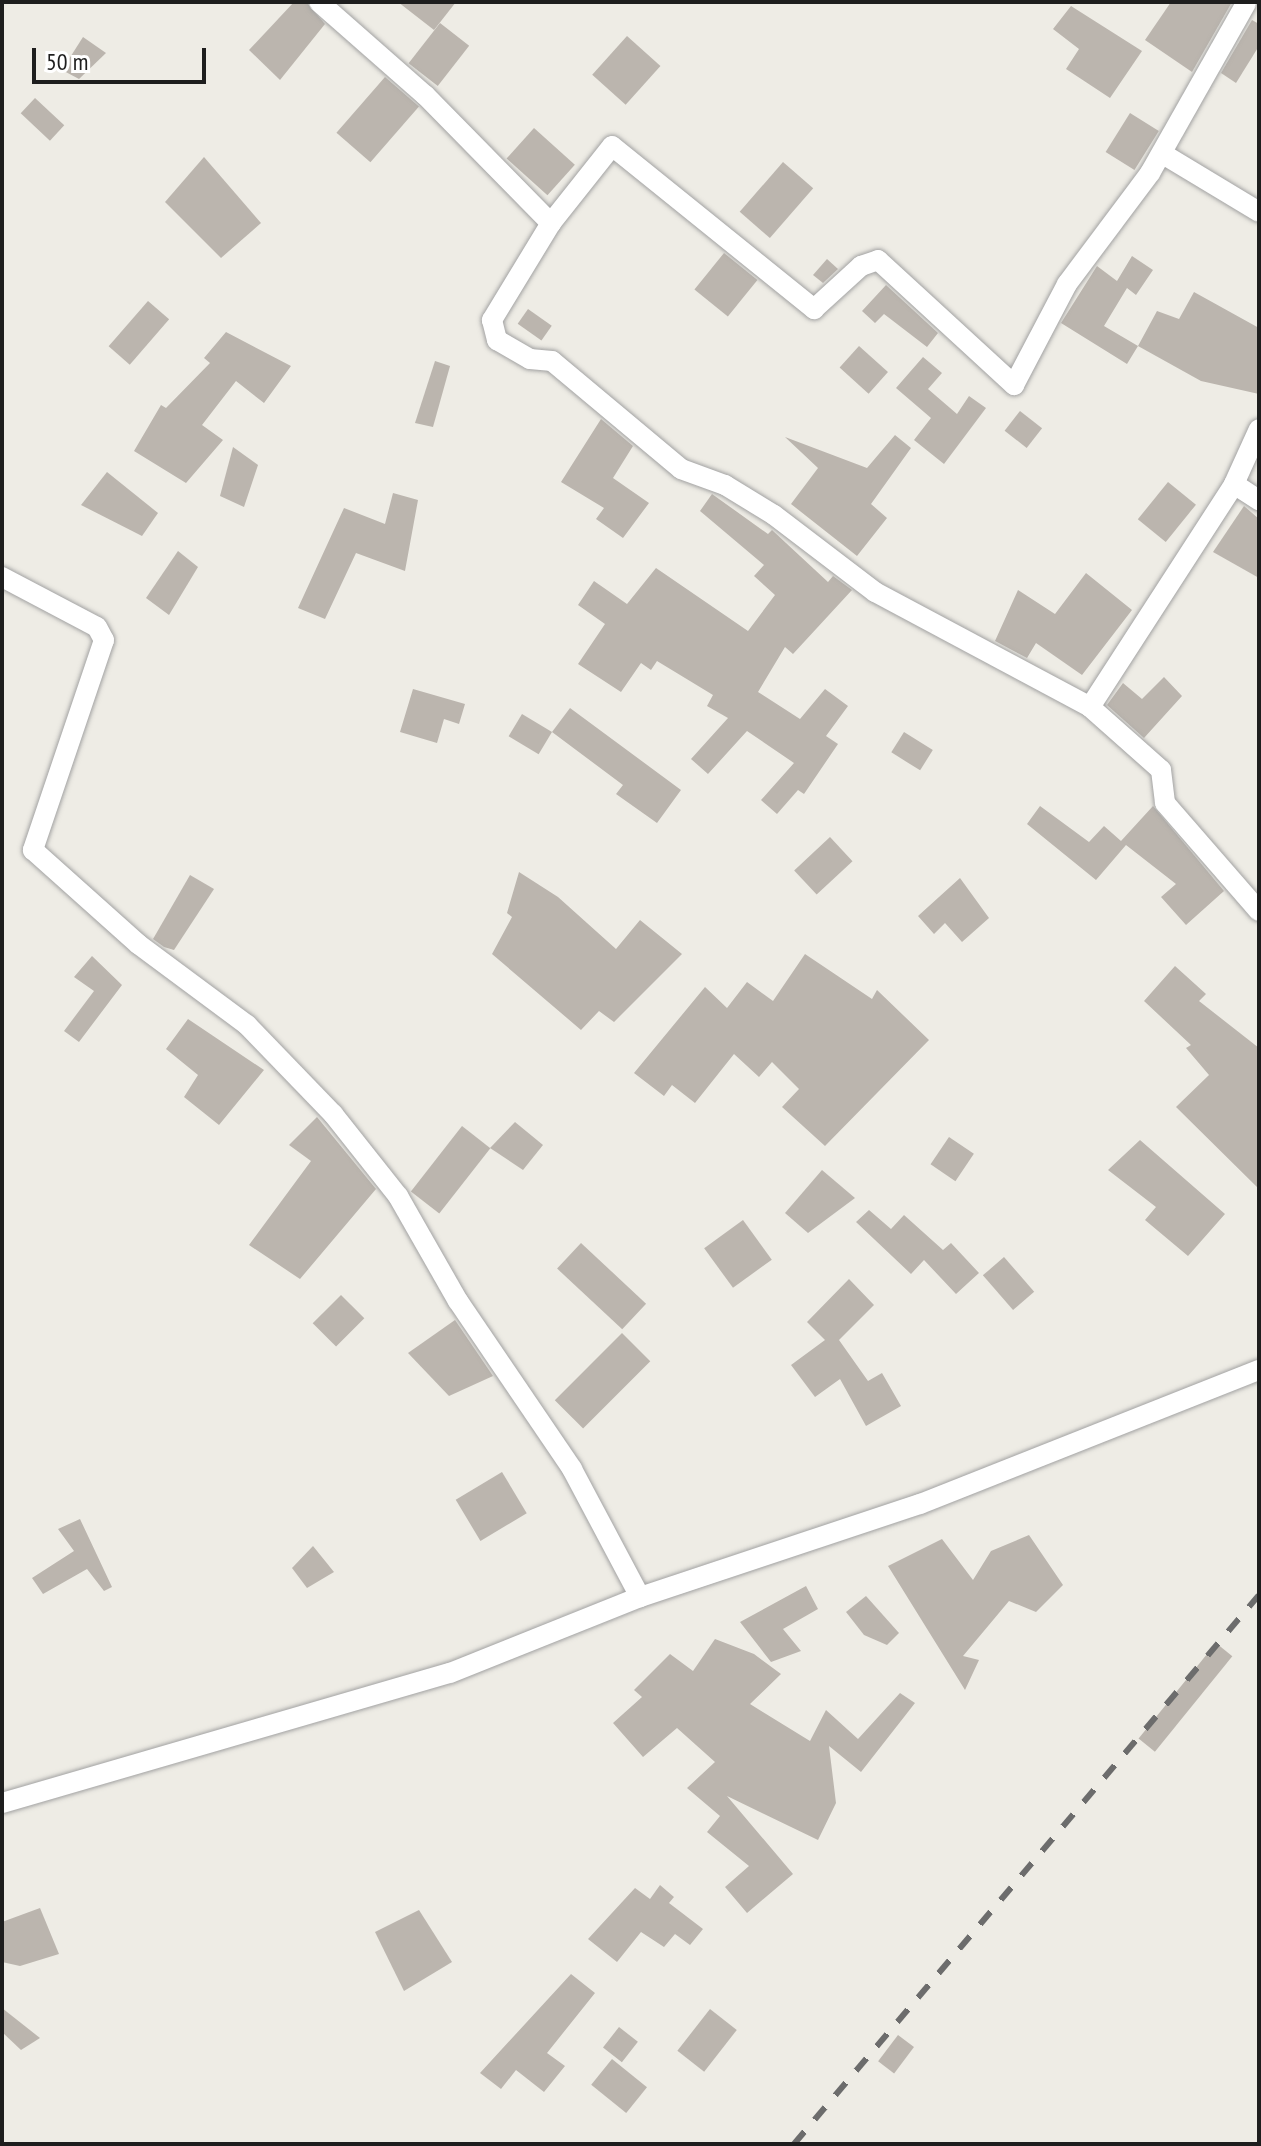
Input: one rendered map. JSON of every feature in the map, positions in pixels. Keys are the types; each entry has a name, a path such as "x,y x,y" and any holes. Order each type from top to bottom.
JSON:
{"street":[{"path":"319,2 425,95 551,223"},
{"path":"1250,6 1163,154 1086,254 1014,385 878,260 861,266 814,309 612,146 551,223 492,320 497,340 530,359 552,361 681,469 725,485 774,515 875,592 1090,707 1161,770 1165,803 1259,911"},
{"path":"1163,154 1259,212"},
{"path":"1090,707 1234,484 1259,429"},
{"path":"1234,484 1259,500"},
{"path":"2,577 97,627 104,640 33,850 138,944 247,1025 333,1114 398,1196 451,1289 572,1469 640,1597"},
{"path":"2,1803 450,1673 640,1597 920,1504 1259,1370"}],"building":[{"path":"294,2 306,2 325,24 280,80 249,50"},
{"path":"398,2 456,2 434,30"},
{"path":"1171,2 1232,2 1192,72 1145,40"},
{"path":"1071,6 1142,51 1110,98 1066,69 1079,49 1053,29"},
{"path":"1252,20 1259,24 1259,46 1236,83 1221,73"},
{"path":"440,23 469,46 438,86 409,63"},
{"path":"627,36 660,66 626,105 592,75"},
{"path":"83,37 106,53 79,79 62,70"},
{"path":"385,77 419,107 370,162 336,133"},
{"path":"35,98 64,125 50,141 21,113"},
{"path":"1130,113 1159,131 1134,170 1106,152"},
{"path":"534,128 575,165 547,195 507,158"},
{"path":"204,157 261,223 221,258 165,202"},
{"path":"783,162 813,188 770,238 740,212"},
{"path":"724,253 757,280 728,317 694,290"},
{"path":"1132,256 1153,270 1136,295 1127,288 1104,326 1138,346 1127,364 1061,323 1097,266 1117,281"},
{"path":"827,259 838,269 823,283 813,275"},
{"path":"886,285 938,333 927,347 884,314 875,323 862,311"},
{"path":"1194,292 1259,328 1259,394 1201,381 1138,346 1157,311 1179,319"},
{"path":"148,301 169,319 130,365 109,346"},
{"path":"528,309 552,326 541,340 518,324"},
{"path":"226,332 291,366 264,403 236,381 202,425 223,440 186,483 134,451 161,405 166,408 210,363 204,358"},
{"path":"859,346 888,372 869,394 840,368"},
{"path":"923,357 942,373 928,389 957,414 969,396 986,408 944,464 914,440 931,418 896,388"},
{"path":"435,361 450,366 433,427 415,423"},
{"path":"1020,411 1042,428 1027,448 1005,431"},
{"path":"601,419 633,446 613,478 649,503 623,538 596,519 604,508 561,482"},
{"path":"895,435 911,448 871,504 887,518 857,556 791,504 818,468 785,437 867,468"},
{"path":"233,447 258,465 244,507 220,496"},
{"path":"107,472 158,513 142,536 81,505"},
{"path":"1168,482 1196,505 1166,542 1138,519"},
{"path":"393,493 418,500 405,571 356,553 325,619 298,608 344,508 385,524"},
{"path":"712,494 768,534 772,530 828,582 833,576 852,590 793,654 785,647 758,692 800,719 825,689 848,706 826,736 838,744 804,794 798,790 777,814 761,800 794,763 747,731 708,774 691,759 728,718 707,706 713,695 657,661 651,670 641,663 621,692 578,664 605,624 578,605 594,581 627,604 656,568 748,631 775,595 754,576 764,565 700,511"},
{"path":"1244,506 1259,519 1259,578 1213,552"},
{"path":"178,551 198,567 169,615 146,598"},
{"path":"1086,573 1132,610 1082,675 1036,643 1027,658 995,641 1018,590 1055,614"},
{"path":"1164,677 1182,696 1144,738 1107,705 1123,683 1142,699"},
{"path":"413,689 465,704 459,724 444,719 437,743 400,732"},
{"path":"570,708 681,790 657,823 616,794 623,785 552,732"},
{"path":"522,714 552,732 539,754 509,736"},
{"path":"904,732 933,750 920,770 891,752"},
{"path":"1040,806 1089,842 1104,826 1121,841 1153,806 1224,891 1186,925 1161,897 1176,884 1126,845 1096,880 1027,824"},
{"path":"830,837 853,861 817,895 794,870"},
{"path":"519,872 558,897 616,949 640,920 682,954 614,1022 599,1011 581,1030 492,954 512,917 507,913"},
{"path":"190,875 214,889 174,950 153,939"},
{"path":"960,878 989,918 962,942 945,923 934,934 918,916"},
{"path":"805,954 872,999 877,990 929,1040 825,1146 782,1107 799,1089 772,1062 759,1077 734,1054 695,1103 672,1085 664,1096 634,1073 705,987 727,1008 747,982 773,1001"},
{"path":"92,956 122,985 79,1042 64,1031 94,991 74,977"},
{"path":"1175,966 1206,994 1199,1001 1259,1048 1259,1189 1176,1107 1209,1075 1186,1048 1191,1045 1144,1001"},
{"path":"188,1019 264,1070 219,1125 184,1097 198,1075 166,1049"},
{"path":"317,1117 376,1189 300,1279 249,1245 311,1161 289,1145"},
{"path":"515,1122 543,1145 523,1170 490,1148"},
{"path":"462,1126 490,1148 439,1214 411,1191"},
{"path":"949,1137 974,1154 955,1181 931,1164"},
{"path":"1140,1140 1225,1214 1188,1256 1145,1220 1156,1207 1108,1170"},
{"path":"822,1170 855,1198 808,1233 785,1213"},
{"path":"869,1210 891,1229 904,1215 943,1250 951,1243 979,1273 956,1294 924,1260 911,1274 856,1222"},
{"path":"743,1220 772,1260 733,1288 704,1248"},
{"path":"581,1243 646,1304 622,1329 557,1269"},
{"path":"1004,1257 1034,1292 1013,1310 983,1275"},
{"path":"849,1279 874,1305 839,1340 868,1381 882,1373 901,1406 866,1426 840,1379 815,1397 791,1365 825,1340 807,1322"},
{"path":"341,1295 364,1318 336,1347 313,1323"},
{"path":"455,1320 493,1376 449,1396 408,1353"},
{"path":"622,1333 650,1361 583,1428 555,1400"},
{"path":"502,1472 527,1513 480,1541 456,1500"},
{"path":"80,1519 112,1587 104,1591 87,1569 43,1594 32,1578 74,1551 58,1529"},
{"path":"1029,1535 1063,1585 1036,1612 1009,1601 963,1656 979,1660 965,1690 888,1566 942,1539 973,1580 991,1551"},
{"path":"313,1546 334,1572 307,1588 292,1568"},
{"path":"806,1586 818,1609 783,1629 801,1651 771,1662 740,1622"},
{"path":"866,1596 899,1633 887,1645 864,1635 846,1612"},
{"path":"715,1639 754,1654 781,1674 750,1704 810,1741 826,1710 858,1739 900,1693 915,1703 861,1772 829,1746 836,1803 818,1840 727,1796 793,1874 747,1913 725,1887 749,1866 707,1832 720,1816 687,1788 715,1762 677,1728 643,1757 613,1723 642,1697 634,1690 670,1654 693,1671"},
{"path":"1216,1643 1232,1656 1155,1752 1139,1739"},
{"path":"660,1885 674,1897 669,1903 703,1929 690,1945 675,1934 664,1947 641,1932 617,1962 588,1939 635,1888 650,1899"},
{"path":"40,1908 59,1954 20,1966 2,1962 2,1922"},
{"path":"419,1910 452,1962 404,1991 375,1932"},
{"path":"571,1974 595,1993 547,2053 565,2066 544,2092 516,2070 501,2089 480,2073"},
{"path":"2,2008 40,2038 21,2050 2,2032"},
{"path":"710,2009 737,2030 704,2072 677,2051"},
{"path":"619,2027 638,2042 622,2062 603,2047"},
{"path":"898,2035 914,2047 894,2073 878,2061"},
{"path":"612,2059 647,2087 626,2113 591,2085"}],"railway":[{"path":"794,2144 1259,1595"}]}
